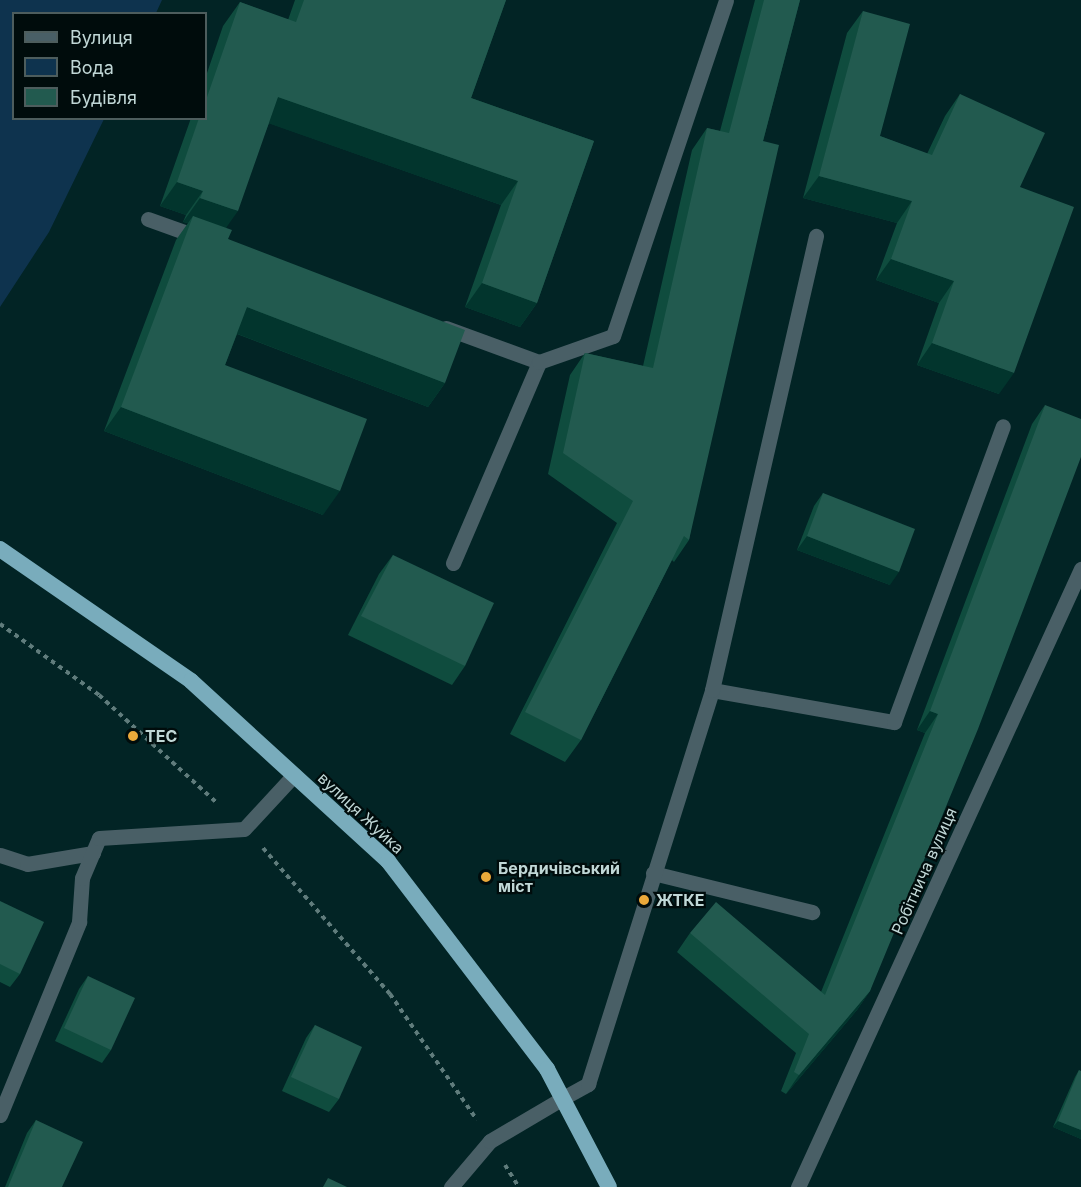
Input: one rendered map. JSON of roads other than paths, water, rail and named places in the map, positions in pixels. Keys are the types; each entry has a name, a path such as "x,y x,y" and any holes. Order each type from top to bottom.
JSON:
{"highway":[{"name":"вулиця Жуйка","path":"0,549 191,681 388,861 547,1070 609,1187"}],"street":[{"path":"427,321 539,362 613,336 726,0"},
{"path":"148,219 215,243"},
{"path":"451,1187 490,1141 588,1083 712,690 816,236"},
{"path":"453,563 539,362"},
{"path":"712,690 894,722 1004,426"},
{"name":"Робітнича вулиця","path":"798,1187 1081,569"},
{"path":"0,1116 80,922 82,878 99,838 244,829 294,775"},
{"path":"0,855 27,864 93,853"},
{"path":"653,873 812,912"}],"water":[{"path":"0,0 162,0 156,12 12,12 12,120 104,120 49,232 0,307"}],"place":[{"name":"ТЕС","path":"133,736"},
{"name":"Бердичівський міст","path":"486,877"},
{"name":"ЖТКЕ","path":"644,900"}]}
